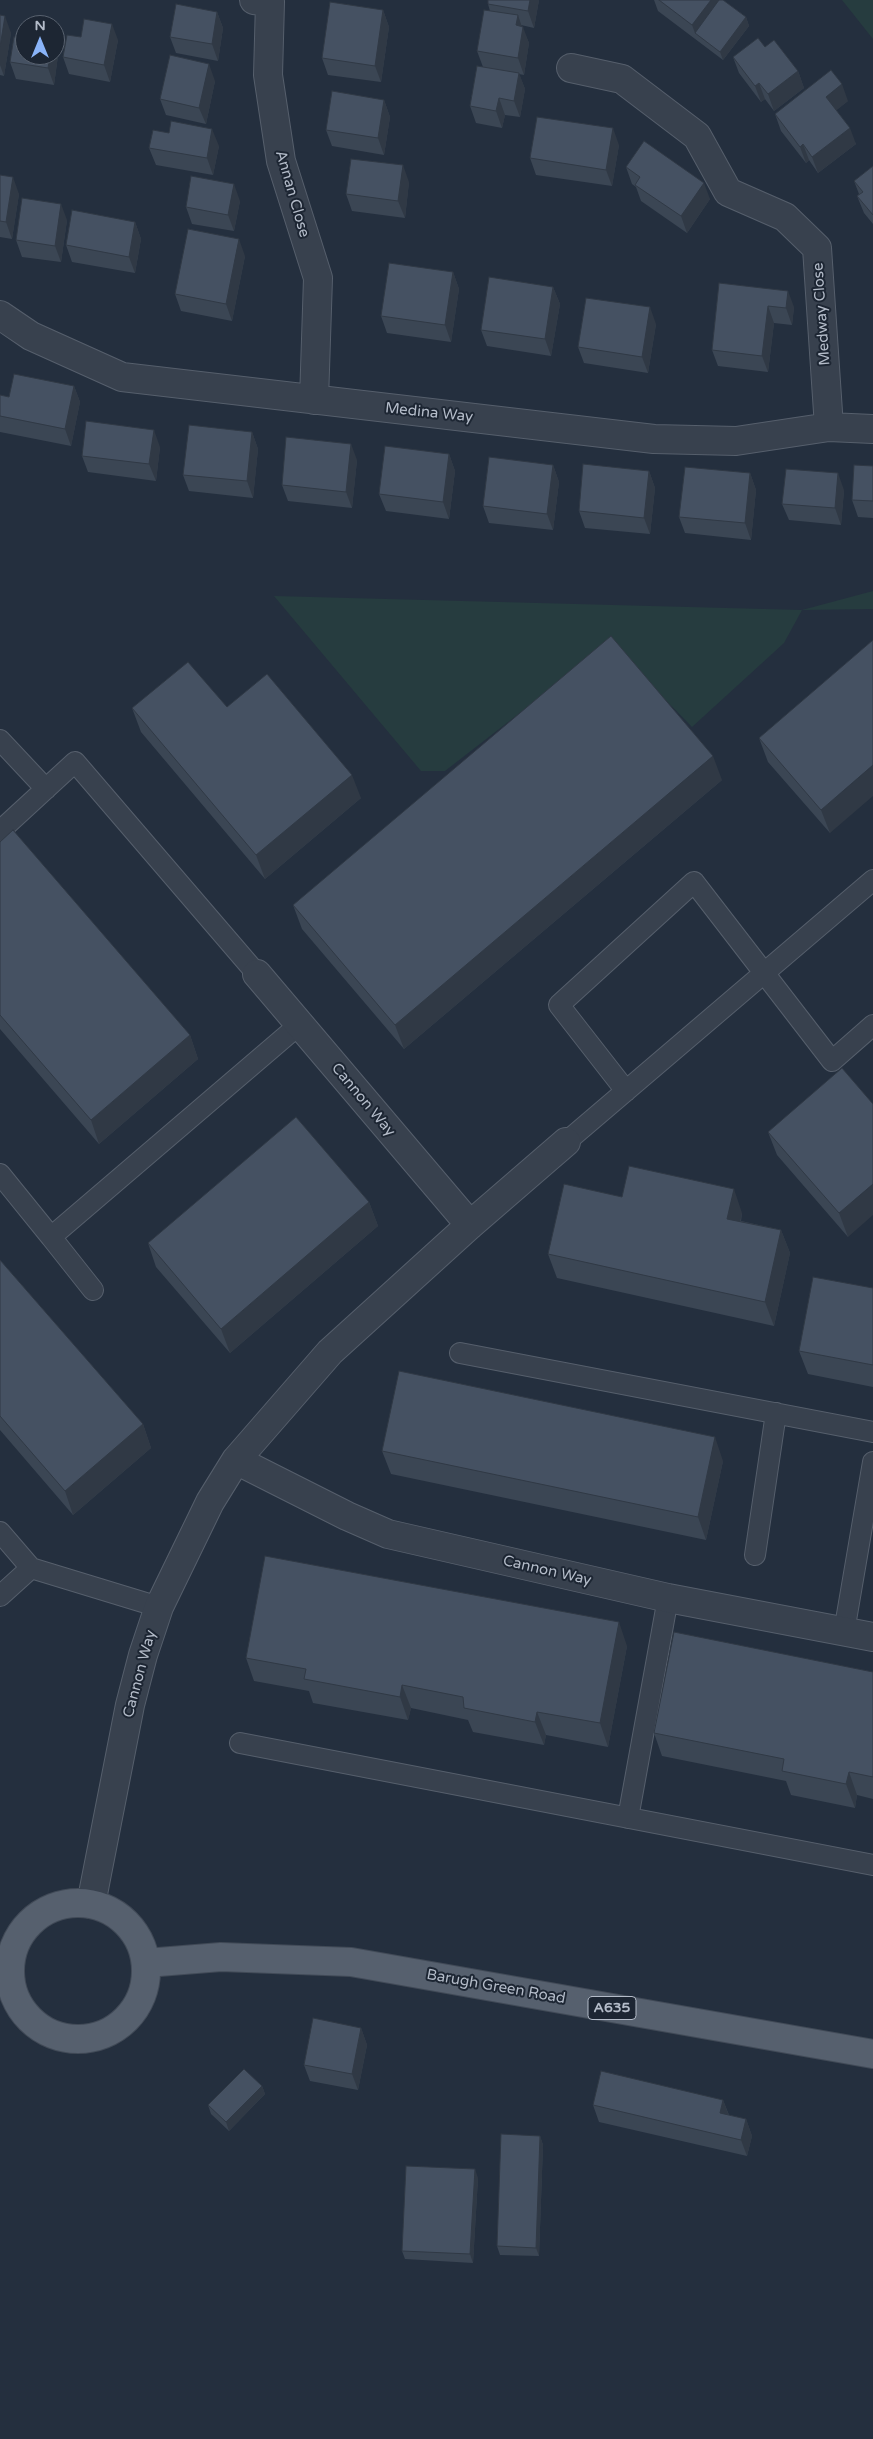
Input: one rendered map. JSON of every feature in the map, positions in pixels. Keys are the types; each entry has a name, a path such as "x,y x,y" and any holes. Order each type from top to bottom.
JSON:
{"main road":[{"path":"80,1902 101,1906 119,1916 132,1929 141,1945 146,1963 145,1985 137,2006 123,2022 104,2034 83,2039 61,2037 43,2030 28,2017 16,2002 10,1984 7,1943 40,1913 59,1905 80,1902"},
{"name":"Barugh Green Road","path":"146,1963 221,1957 351,1962 873,2054"}],"street":[{"name":"Annan Close","path":"254,0 270,2 268,75 280,161 318,278 314,400"},
{"name":"Medway Close","path":"571,68 622,79 697,136 728,192 785,217 817,248 829,427"},
{"name":"Medina Way","path":"0,315 31,336 122,377 654,438 736,441 829,427 873,429"},
{"name":"Cannon Way","path":"257,974 470,1225"},
{"name":"Cannon Way","path":"91,1904 130,1705 159,1607 210,1502 236,1460 330,1352 470,1225 566,1142"},
{"name":"Cannon Way","path":"236,1460 347,1516 388,1534 668,1598 873,1637"}],"lane":[{"path":"0,740 46,789"},
{"path":"0,831 75,762 257,974"},
{"path":"566,1142 873,880"},
{"path":"626,1091 559,1006 694,882 832,1061 873,1026"},
{"path":"51,1237 300,1024"},
{"path":"0,1174 93,1290"},
{"path":"460,1353 873,1432"},
{"path":"755,1555 776,1413"},
{"path":"844,1632 873,1462"},
{"path":"0,1532 31,1568 159,1607"},
{"path":"0,1596 31,1568"},
{"path":"628,1818 668,1598"},
{"path":"240,1743 873,1865"}],"green space":[{"path":"842,0 873,0 873,39"},
{"path":"873,591 873,609 802,610"},
{"path":"274,596 802,610 784,643 692,727 610,643 445,771 421,771"}],"building":[{"path":"488,0 530,0 528,11 488,4"},
{"path":"659,0 711,0 692,25"},
{"path":"719,0 723,0 746,17 720,52 695,33"},
{"path":"330,2 383,10 375,66 322,58"},
{"path":"176,4 217,12 212,44 170,37"},
{"path":"484,10 518,15 516,25 523,27 518,58 477,51"},
{"path":"0,15 5,16 0,47"},
{"path":"84,19 112,24 104,65 65,57 67,35 81,37"},
{"path":"14,37 15,37 15,63 10,62"},
{"path":"758,38 765,47 774,40 798,71 768,94 759,83 755,86 733,57"},
{"path":"170,55 209,64 199,108 160,99"},
{"path":"29,65 48,65 48,68"},
{"path":"477,66 519,73 514,101 499,98 496,111 470,106"},
{"path":"831,70 842,84 826,97 850,128 812,157 803,144 800,147 775,114"},
{"path":"332,91 384,100 378,138 326,130"},
{"path":"537,117 613,128 606,170 530,158"},
{"path":"171,121 212,129 207,158 149,148 153,130 169,133"},
{"path":"644,141 704,183 681,216 635,185 640,177 626,167"},
{"path":"351,159 403,165 398,201 346,194"},
{"path":"873,166 873,215 857,196 863,192 854,181"},
{"path":"0,175 13,177 6,222 0,221"},
{"path":"191,176 234,184 228,215 186,207"},
{"path":"22,198 61,204 55,246 16,240"},
{"path":"72,210 135,222 129,257 66,245"},
{"path":"188,229 239,239 226,304 175,294"},
{"path":"389,263 453,272 445,325 381,316"},
{"path":"489,277 553,287 545,339 481,330"},
{"path":"719,283 788,291 786,308 768,306 762,356 712,350"},
{"path":"586,298 650,307 642,357 578,347"},
{"path":"14,374 74,386 65,429 0,416 0,395 9,397"},
{"path":"86,421 154,430 149,464 82,456"},
{"path":"189,425 252,432 247,481 183,475"},
{"path":"286,437 351,444 346,492 282,485"},
{"path":"385,446 449,454 443,502 379,494"},
{"path":"489,457 553,465 547,514 483,506"},
{"path":"583,464 649,471 644,518 579,511"},
{"path":"854,465 873,466 873,501 852,500"},
{"path":"685,467 750,473 745,523 679,517"},
{"path":"786,469 838,473 835,508 782,504"},
{"path":"611,636 713,756 395,1025 293,905"},
{"path":"873,640 873,765 821,810 759,738"},
{"path":"188,662 227,707 267,674 352,775 256,855 132,708"},
{"path":"13,830 190,1035 91,1120 0,1015 0,842"},
{"path":"842,1068 873,1104 873,1184 839,1213 768,1132"},
{"path":"296,1117 369,1202 221,1329 148,1243"},
{"path":"629,1166 734,1189 727,1219 781,1230 765,1302 548,1254 564,1184 622,1197"},
{"path":"0,1260 143,1424 65,1491 0,1416"},
{"path":"813,1277 873,1288 873,1365 799,1351"},
{"path":"399,1371 715,1437 698,1517 382,1451"},
{"path":"265,1556 619,1622 600,1723 537,1712 535,1722 464,1708 463,1697 402,1685 400,1697 304,1679 306,1669 246,1658"},
{"path":"674,1632 873,1672 873,1777 849,1772 846,1784 782,1771 784,1759 654,1733"},
{"path":"313,2018 361,2028 352,2074 304,2065"},
{"path":"244,2069 262,2086 226,2122 208,2105"},
{"path":"601,2071 723,2100 720,2113 746,2119 741,2140 593,2105"},
{"path":"501,2134 540,2136 536,2248 497,2246"},
{"path":"406,2166 475,2169 470,2254 402,2251"}]}
